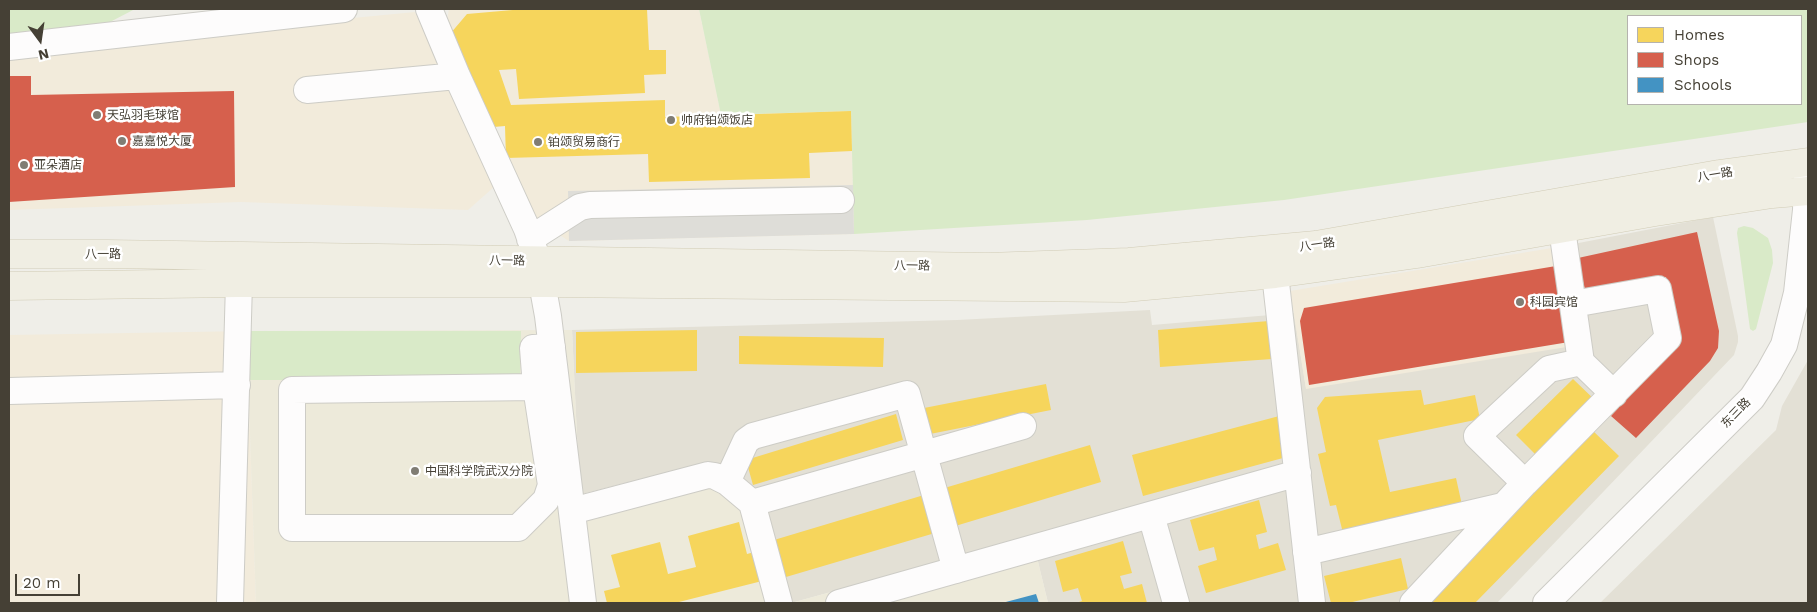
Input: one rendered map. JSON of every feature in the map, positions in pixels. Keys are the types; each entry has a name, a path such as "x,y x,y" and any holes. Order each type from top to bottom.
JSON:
{"main road":[{"name":"八一路","path":"9,254 988,267 1129,262 1273,250 1361,238 1719,174 1808,162"},
{"name":"八一路","path":"9,286 239,283 537,261 1079,289 1124,288 1275,274 1417,254 1655,212 1772,194 1808,191"}],"street":[{"path":"9,47 344,9"},
{"path":"429,9 537,261 552,347 583,603"},
{"path":"307,90 457,76"},
{"name":"东三路","path":"1546,603 1752,398 1769,372 1784,345 1797,293 1808,191 1808,162"},
{"path":"537,261 580,207 590,205 840,200"},
{"path":"1562,229 1581,362 1614,394"},
{"path":"1275,274 1312,603"},
{"path":"230,603 239,283"},
{"path":"1413,603 1525,483 1668,338 1658,288 1573,304"},
{"path":"1784,345 1808,323"},
{"path":"536,387 292,390 292,528 518,528 546,500 551,485 536,387 533,348 552,347"},
{"path":"1525,483 1477,436 1549,369 1581,362"},
{"path":"9,391 237,385"},
{"path":"727,482 746,441 753,436 907,394 956,570"},
{"path":"752,503 1023,426"},
{"path":"839,603 1298,473"},
{"path":"572,511 708,475 715,476 727,482 752,503 779,603"},
{"path":"1306,552 1503,506"},
{"path":"1151,515 1176,603"}],"shaded area":[{"name":"帅府铂颂饭店","path":"449,9 699,9 721,115 851,111 854,234 569,241 537,221 506,158 505,126 493,127 446,26"},
{"path":"415,12 494,187 468,210 241,202 9,210 9,58 239,29"},
{"path":"853,185 854,234 569,241 568,191"},
{"path":"1713,217 1738,336 1734,355 1497,603 1048,603 1032,537 791,603 704,463 582,494 579,479 572,330 957,320 1150,310 1152,325 1294,313 1306,388 1558,247"},
{"path":"1558,247 1573,346 1306,389 1290,291"},
{"name":"中国科学院武汉分院","path":"572,330 579,479 582,494 704,463 754,489 787,603 256,603 249,406 249,331"},
{"path":"249,331 249,406 256,603 9,603 9,335"},
{"path":"1808,360 1808,603 1600,603 1776,430 1782,406"},
{"path":"1032,537 1048,603 791,603"}],"green space":[{"path":"9,9 135,9 110,22 9,36"},
{"path":"699,9 1808,9 1808,122 1284,200 1087,220 854,234 851,111 721,115"},
{"path":"1744,226 1753,228 1768,238 1772,250 1773,263 1756,329 1753,331 1750,329 1737,233 1738,228"},
{"path":"249,331 521,331 520,380 249,380"}],"building: Homes":[{"path":"524,9 647,9 649,50 666,50 666,74 644,75 645,93 519,99 516,69 499,70 511,105 665,100 665,117 851,111 852,151 809,153 810,178 649,182 648,154 506,158 505,126 493,127 450,34 467,14"},
{"path":"1269,321 1272,359 1160,367 1158,330"},
{"path":"697,330 697,371 576,373 576,332"},
{"path":"739,336 884,338 883,367 739,364"},
{"path":"1573,379 1598,403 1541,460 1516,435"},
{"path":"1046,384 1051,410 925,435 919,409"},
{"path":"1421,390 1424,405 1475,395 1480,419 1378,440 1390,492 1456,478 1462,505 1343,533 1336,505 1330,506 1318,454 1326,452 1317,408 1325,397"},
{"path":"896,414 903,440 753,485 746,460"},
{"path":"1283,415 1294,455 1143,496 1132,455"},
{"path":"1592,430 1619,456 1475,603 1430,603"},
{"path":"1090,445 1101,482 952,527 941,489"},
{"path":"924,495 935,533 786,577 774,540"},
{"path":"1259,500 1267,532 1256,535 1259,549 1278,543 1286,570 1206,593 1198,566 1217,560 1214,547 1199,551 1190,520"},
{"path":"739,522 747,554 762,550 770,579 675,603 607,603 604,591 620,587 611,555 660,542 668,574 696,567 688,536"},
{"path":"1123,541 1132,573 1120,576 1124,589 1142,584 1147,603 1076,603 1082,601 1078,588 1063,592 1055,561"},
{"path":"1401,558 1408,589 1348,603 1331,603 1324,576"}],"building: Shops":[{"name":"嘉嘉悦大厦","path":"9,76 31,76 31,95 234,91 235,187 9,202"},
{"path":"1697,232 1719,331 1718,348 1710,361 1636,438 1611,416 1680,341 1666,277 1586,295 1578,258"},
{"path":"1556,266 1569,342 1309,385 1300,321 1304,308"}],"building: Schools":[{"path":"1036,594 1039,603 1002,603"}],"place":[{"name":"天弘羽毛球馆","path":"97,115"},
{"name":"帅府铂颂饭店","path":"671,120"},
{"name":"嘉嘉悦大厦","path":"122,141"},
{"name":"铂颂贸易商行","path":"538,142"},
{"name":"亚朵酒店","path":"24,165"},
{"name":"科园宾馆","path":"1520,302"},
{"name":"中国科学院武汉分院","path":"415,471"}]}
